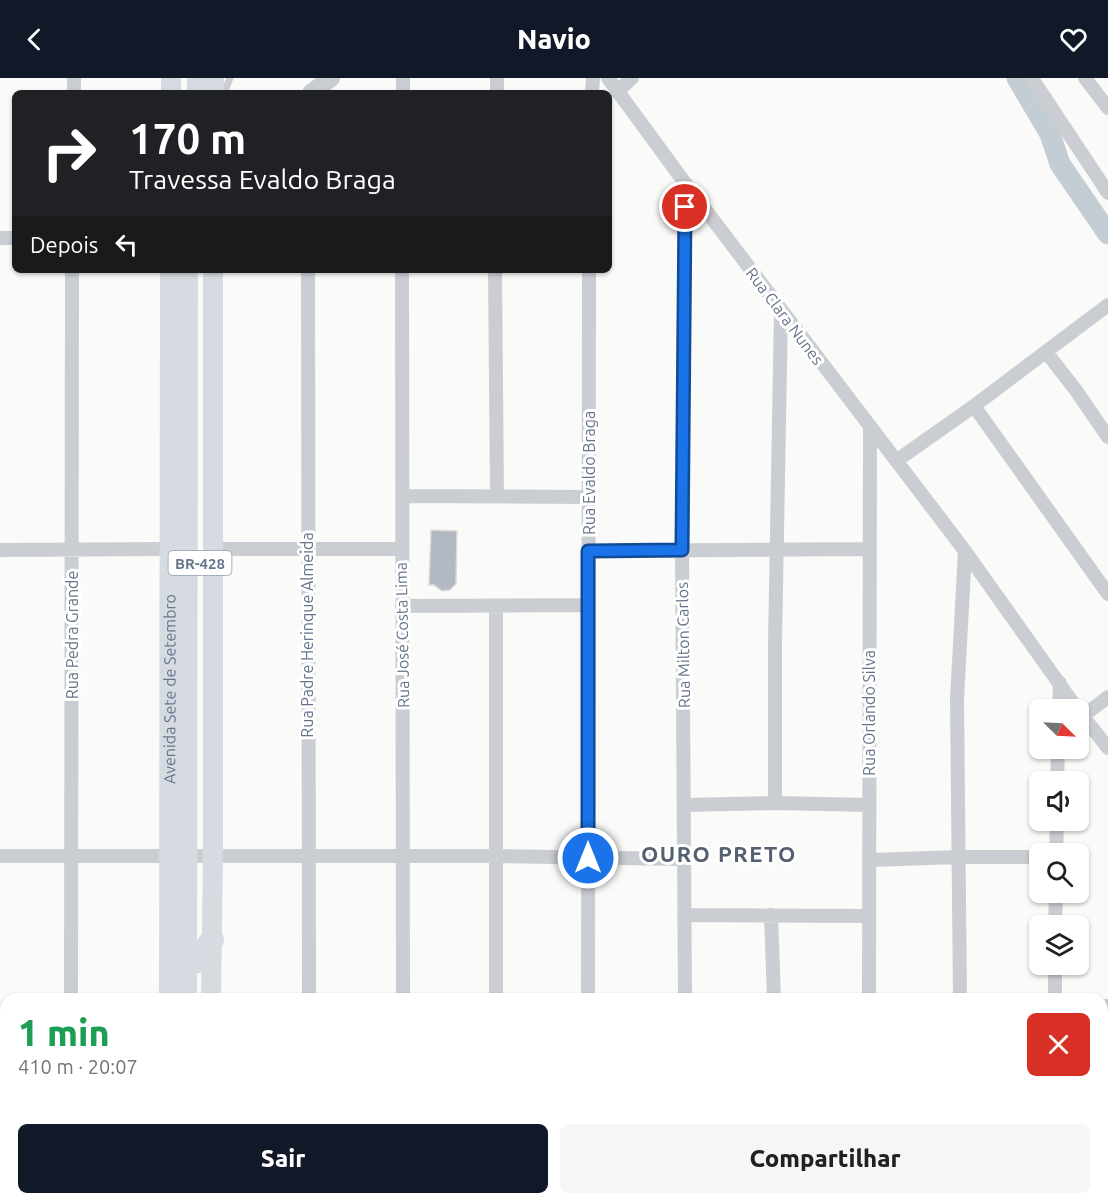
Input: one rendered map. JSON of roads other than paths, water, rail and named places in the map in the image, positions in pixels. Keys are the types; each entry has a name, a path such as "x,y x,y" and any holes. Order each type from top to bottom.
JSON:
{"highway":[{"name":"Avenida Sete de Setembro","path":"186,273 191,856 198,993"},
{"name":"Avenida Sete de Setembro","path":"185,993 191,856 201,273"},
{"path":"198,961 212,940"}],"main road":[{"name":"Avenida Sete de Setembro","path":"171,273 168,549 191,856 212,940 211,993"},
{"name":"Avenida Sete de Setembro","path":"170,993 191,856 213,549 213,273"}],"street":[{"path":"310,90 331,78"},
{"name":"Rua Clara Nunes","path":"608,78 781,311 964,551 1071,699"},
{"path":"617,92 632,78"},
{"path":"1086,78 1108,108"},
{"path":"1034,80 1108,193"},
{"name":"Rua Milton Carlos","path":"685,183 682,550 685,993"},
{"name":"Rua Pedra Grande","path":"71,993 72,273"},
{"name":"Rua Padre Herinque Almeida","path":"308,273 309,993"},
{"name":"Rua José Costa Lima","path":"402,273 403,993"},
{"path":"495,273 497,496"},
{"name":"Rua Evaldo Braga","path":"588,993 589,273"},
{"path":"896,461 974,406 1108,305"},
{"path":"775,803 776,550 781,311"},
{"path":"1046,352 1108,437"},
{"path":"974,406 1108,594"},
{"name":"Rua Orlando Silva","path":"869,993 870,427"},
{"path":"402,496 589,496"},
{"path":"0,550 168,549"},
{"path":"213,549 402,549"},
{"path":"588,551 869,549"},
{"path":"960,993 957,699 964,551"},
{"path":"402,606 588,604"},
{"path":"496,606 494,856 496,993"},
{"path":"1059,699 1060,683"},
{"path":"1089,707 1108,697"},
{"name":"Rua Clara Nunes","path":"1089,724 1108,748"},
{"path":"684,805 775,803 869,805"},
{"path":"0,856 494,856 684,859"},
{"path":"870,860 1029,857"},
{"path":"684,915 869,916"},
{"path":"771,915 774,993"},
{"path":"1055,975 1055,993"}],"waterway":[{"path":"1017,78 1050,134 1060,164 1108,234"}],"district":[{"name":"OURO PRETO","path":"719,853"}]}
